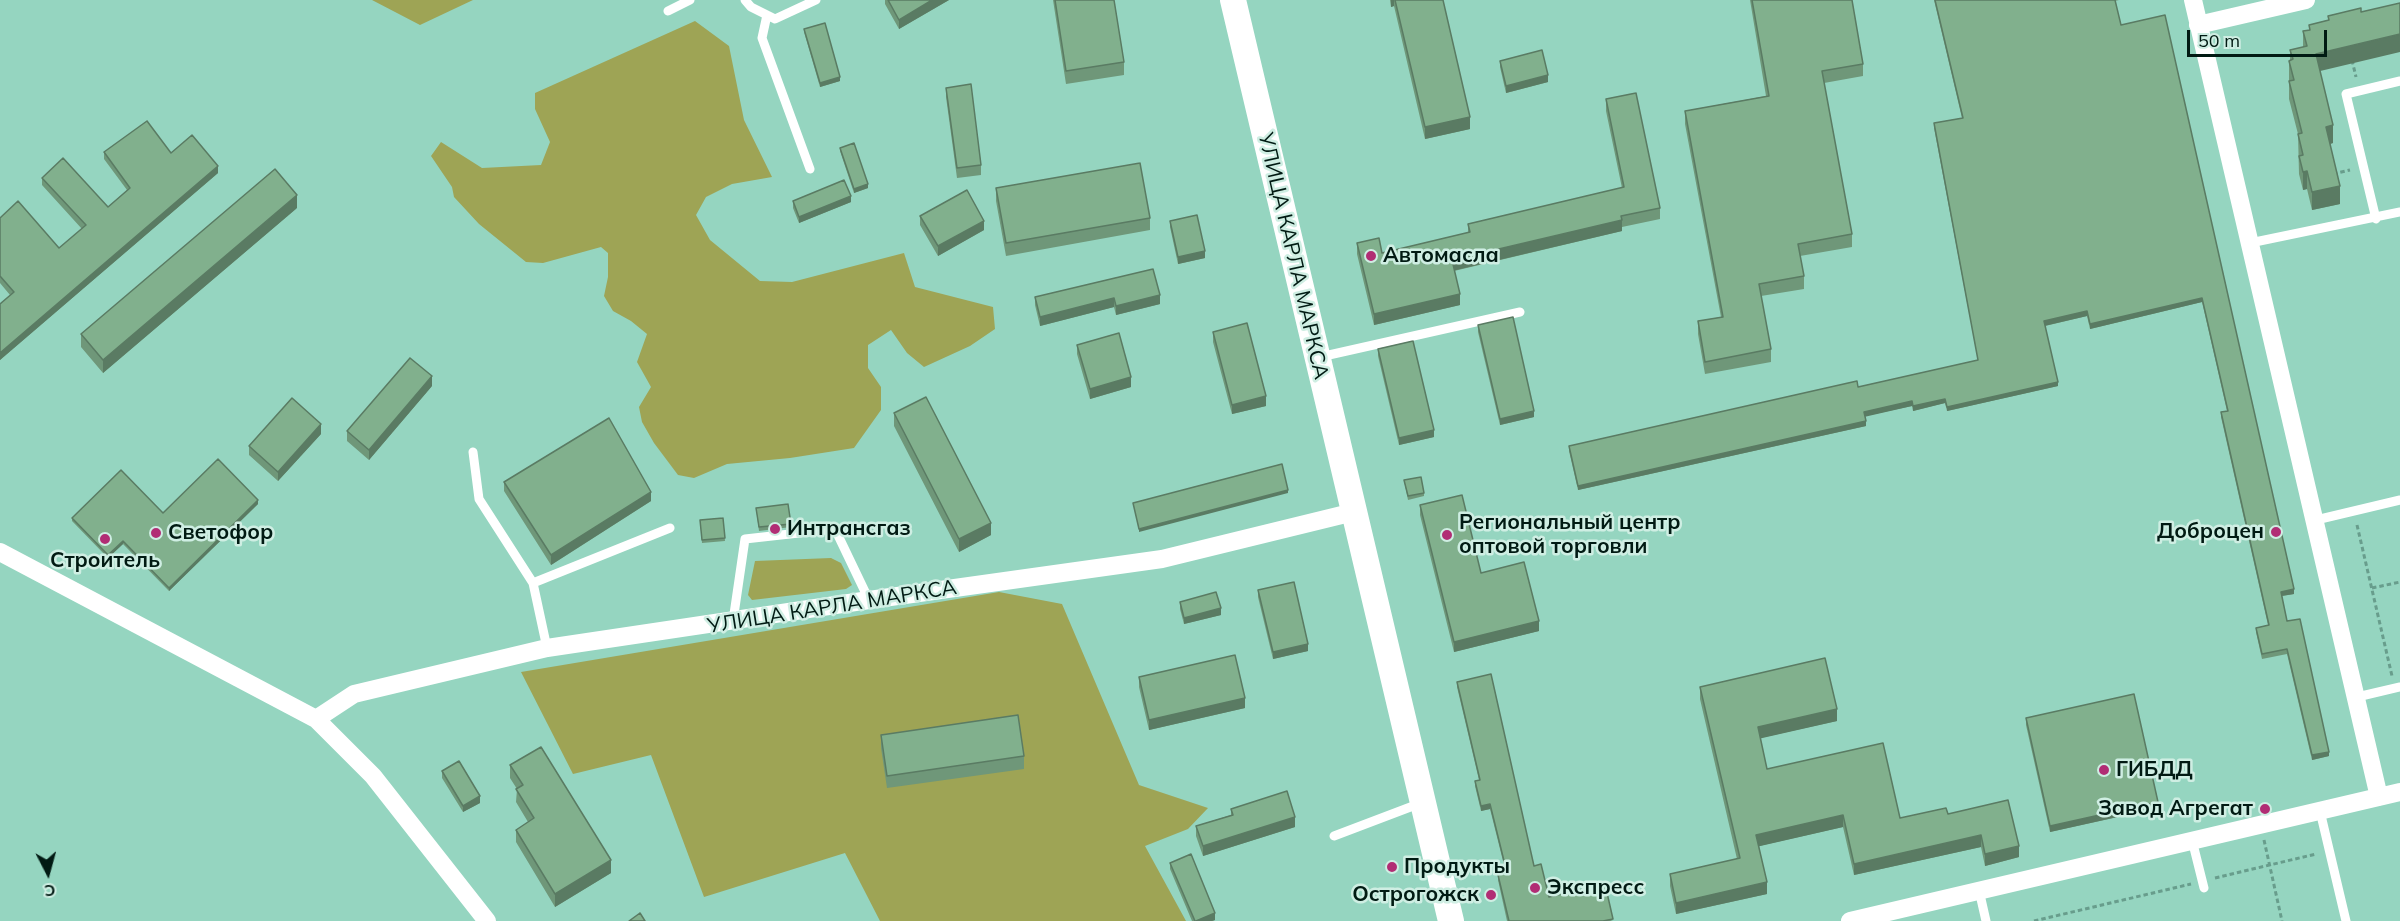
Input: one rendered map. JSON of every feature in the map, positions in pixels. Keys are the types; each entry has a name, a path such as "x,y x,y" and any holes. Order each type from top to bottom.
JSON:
{"main road":[{"name":"УЛИЦА КАРЛА МАРКСА","path":"1233,0 1451,921"}],"street":[{"path":"2193,0 2379,797"},
{"path":"2198,25 2306,0"},
{"name":"УЛИЦА КАРЛА МАРКСА","path":"316,719 354,694 547,648 1162,559 1354,512"},
{"path":"0,552 316,719 374,776 487,921"},
{"path":"1850,921 2400,792"}],"lane":[{"path":"668,11 690,0"},
{"path":"745,0 750,7 775,19 816,0"},
{"path":"767,15 762,38 810,169"},
{"path":"2376,219 2346,94 2400,81"},
{"path":"2250,243 2376,219 2400,212"},
{"path":"1317,358 1520,312"},
{"path":"472,452 479,500 533,583 547,648"},
{"path":"2316,520 2400,500"},
{"path":"533,583 670,528"},
{"path":"733,622 745,539 835,529 869,600"},
{"path":"2357,697 2397,687"},
{"path":"1334,836 1423,802"},
{"path":"2320,811 2346,921"},
{"path":"2192,840 2203,885"},
{"path":"1979,890 1986,921"}],"path":[{"path":"2351,59 2359,91"},
{"path":"2329,175 2364,167"},
{"path":"2354,511 2397,687"},
{"path":"2372,588 2400,582"},
{"path":"2261,824 2282,921"},
{"path":"2034,921 2203,885 2270,865 2330,851"}],"green space":[{"path":"372,0 473,0 420,25"},
{"path":"695,21 729,46 744,120 772,177 732,184 706,197 696,215 710,240 760,281 792,282 904,253 915,287 993,307 995,329 970,346 924,367 907,353 891,330 868,345 868,368 881,387 881,410 854,448 790,458 727,464 694,478 678,475 654,443 642,422 639,407 651,387 637,362 647,334 631,321 613,311 604,296 608,277 608,253 601,247 543,263 526,262 479,224 454,197 452,187 431,156 441,142 482,168 541,165 550,142 535,109 535,93"},
{"path":"831,558 841,563 852,585 846,589 752,600 748,595 755,561"},
{"path":"999,592 1062,604 1139,785 1208,808 1188,829 1145,846 1186,921 880,921 845,853 704,897 651,755 573,774 521,672"}],"building":[{"path":"888,0 932,0 899,20"},
{"path":"1055,0 1114,0 1124,62 1066,71"},
{"path":"1395,0 1443,0 1470,117 1425,127"},
{"path":"1752,0 1852,0 1863,64 1822,71 1852,234 1798,244 1804,276 1759,284 1771,349 1705,362 1698,321 1723,317 1685,111 1769,96"},
{"path":"1935,0 2115,0 2121,25 2165,15 2294,589 2281,592 2287,621 2300,619 2329,752 2312,755 2287,649 2262,654 2256,628 2269,625 2221,412 2228,411 2202,298 2090,324 2087,311 2044,321 2058,382 1947,407 1945,399 1913,406 1912,401 1864,412 1866,421 1578,486 1569,446 1857,381 1858,387 1978,360 1934,123 1963,118"},
{"path":"2400,3 2400,34 2316,54 2333,125 2326,127 2340,186 2312,192 2307,171 2303,172 2299,156 2303,155 2298,134 2302,133 2289,81 2294,80 2289,61 2293,59 2290,50 2307,46 2303,31 2310,30 2309,25 2329,20 2328,16 2361,8 2361,12"},
{"path":"825,23 840,77 820,83 804,29"},
{"path":"1542,50 1548,75 1506,86 1500,61"},
{"path":"971,84 981,165 957,168 946,88"},
{"path":"1636,93 1660,208 1621,216 1622,220 1452,260 1460,294 1374,314 1357,243 1379,238 1382,253 1470,232 1468,224 1624,187 1606,99"},
{"path":"147,121 171,153 192,135 218,166 0,353 0,304 14,292 0,276 0,218 18,201 59,248 86,225 42,178 63,158 108,207 130,188 104,152"},
{"path":"854,143 868,184 854,189 840,148"},
{"path":"1140,163 1150,218 1006,243 996,188"},
{"path":"275,169 297,195 103,360 81,334"},
{"path":"844,180 851,196 799,217 793,201"},
{"path":"967,190 984,221 938,246 920,216"},
{"path":"1197,215 1205,251 1178,257 1170,221"},
{"path":"1153,269 1160,295 1116,306 1114,298 1040,317 1035,297"},
{"path":"1513,317 1534,411 1500,419 1478,325"},
{"path":"1247,323 1266,396 1232,405 1213,332"},
{"path":"1119,333 1131,377 1090,389 1077,345"},
{"path":"1413,341 1434,430 1399,438 1378,349"},
{"path":"410,358 432,376 369,450 347,431"},
{"path":"926,397 991,523 959,539 894,413"},
{"path":"292,398 321,424 278,472 249,446"},
{"path":"609,418 651,492 551,555 504,482"},
{"name":"Светофор","path":"218,459 258,500 169,588 123,541 108,555 72,518 121,470 163,513"},
{"path":"1282,464 1288,490 1139,529 1133,503"},
{"path":"1421,477 1424,493 1408,496 1404,480"},
{"path":"1462,495 1481,573 1524,562 1539,621 1454,642 1420,505"},
{"path":"788,504 791,524 759,527 756,508"},
{"path":"723,518 725,538 702,540 700,520"},
{"path":"1294,582 1308,644 1273,652 1258,590"},
{"path":"1216,592 1221,608 1184,618 1180,602"},
{"path":"1235,655 1245,698 1149,720 1139,677"},
{"path":"1825,658 1837,709 1758,727 1767,769 1883,743 1900,818 1946,808 1948,814 2008,800 2019,846 1985,854 1981,835 1854,864 1843,815 1756,835 1767,882 1676,903 1670,874 1740,858 1700,687"},
{"path":"1491,674 1534,866 1541,864 1549,897 1605,884 1613,919 1603,921 1509,921 1498,875 1507,873 1490,804 1481,806 1475,781 1480,780 1457,682"},
{"path":"2134,694 2158,802 2050,826 2026,718"},
{"path":"1018,715 1024,756 887,776 881,735"},
{"path":"541,747 611,860 555,894 516,830 534,818 516,789 523,785 510,765"},
{"path":"459,761 480,796 463,806 442,771"},
{"path":"1287,791 1295,817 1203,846 1196,826 1233,815 1231,809"},
{"path":"1191,854 1215,913 1196,921 1170,863"},
{"path":"640,913 645,921 629,921"}],"place":[{"name":"Автомасла","path":"1371,256"},
{"name":"Интрансгаз","path":"775,529"},
{"name":"Доброцен","path":"2276,532"},
{"name":"Светофор","path":"156,533"},
{"name":"Региональный центр оптовой торговли","path":"1447,535"},
{"name":"Строитель","path":"105,539"},
{"name":"ГИБДД","path":"2104,770"},
{"name":"Завод Агрегат","path":"2265,809"},
{"name":"Продукты","path":"1392,867"},
{"name":"Экспресс","path":"1535,888"},
{"name":"Острогожск","path":"1491,895"}]}
